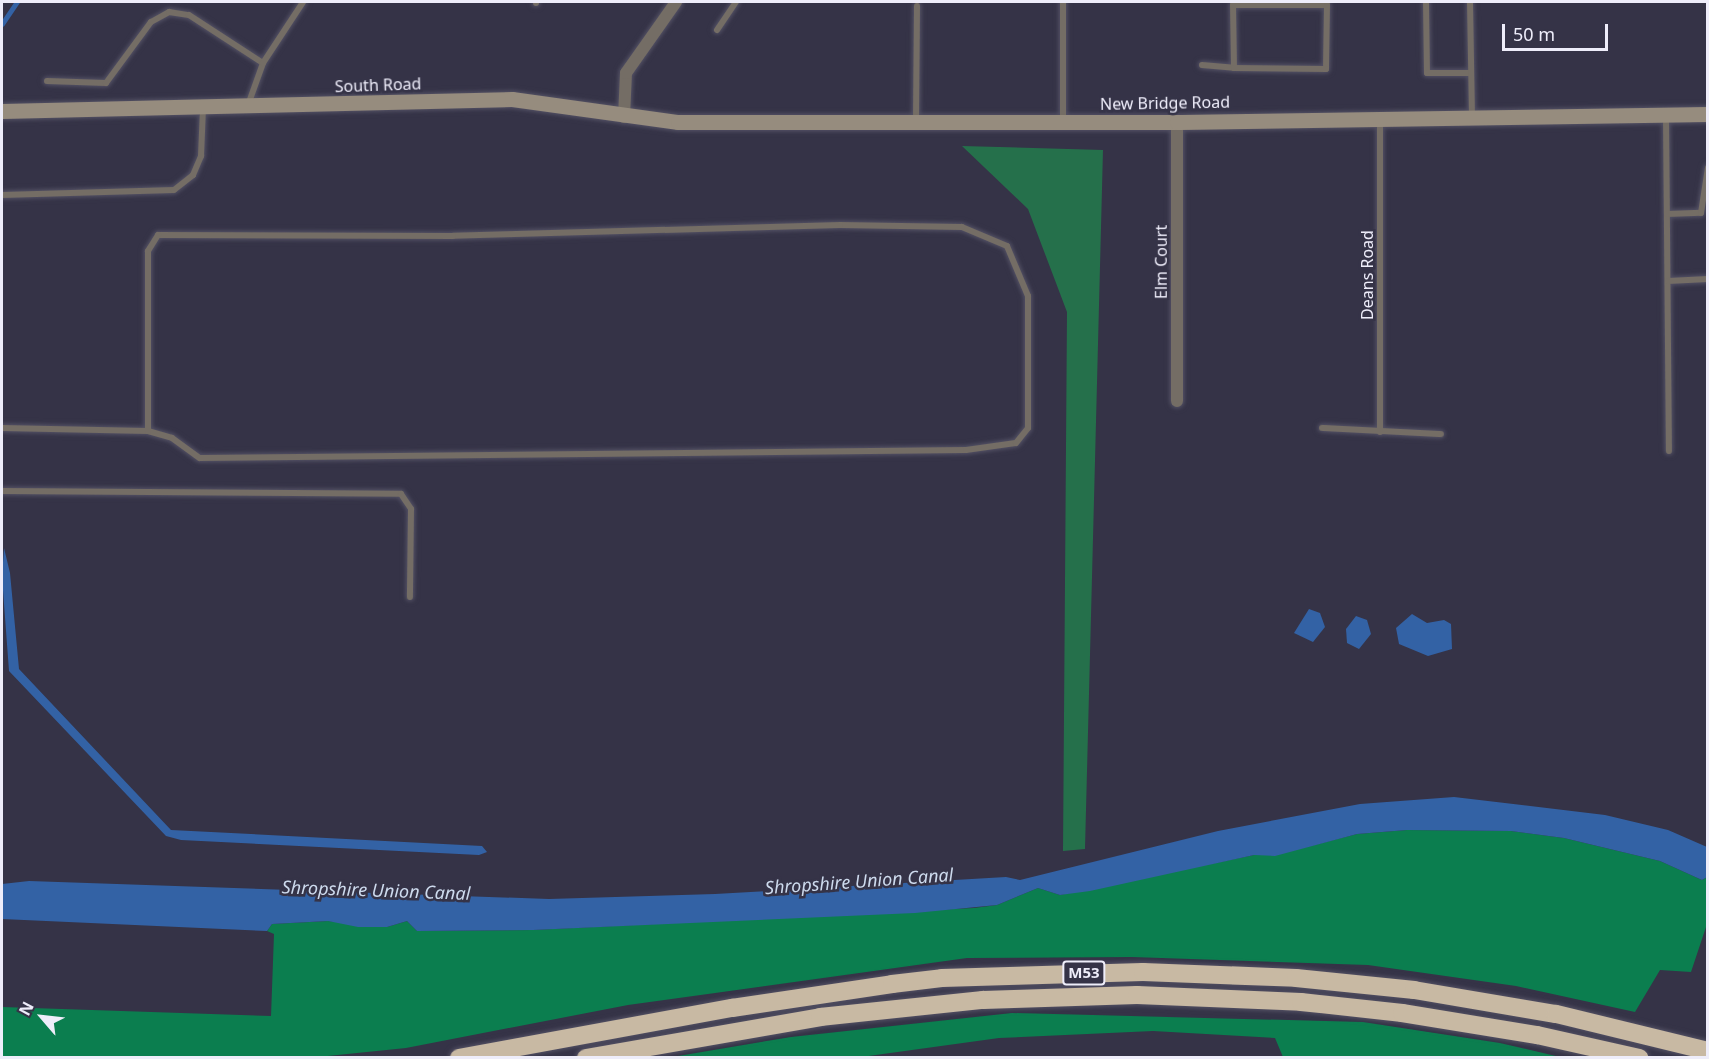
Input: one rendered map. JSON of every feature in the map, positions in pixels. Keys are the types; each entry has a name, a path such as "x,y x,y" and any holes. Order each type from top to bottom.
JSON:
{"highway":[{"name":"M53","path":"459,1058 732,1008 892,984 942,978 1143,972 1296,978 1414,990 1556,1014 1707,1051"},
{"name":"M53","path":"586,1058 820,1017 983,1000 1137,995 1301,1002 1402,1013 1537,1035 1639,1058"}],"street":[{"path":"624,117 626,73 676,2"},
{"name":"South Road","path":"2,111 512,99 624,117"},
{"name":"New Bridge Road","path":"624,117 678,122 1177,122 1380,117 1707,114"},
{"name":"Elm Court","path":"1177,122 1177,401"}],"lane":[{"path":"248,106 263,63 303,2"},
{"path":"717,30 736,2"},
{"path":"1063,2 1063,122"},
{"path":"1426,2 1427,73 1471,73"},
{"path":"1470,2 1472,117"},
{"path":"1203,65 1234,68 1326,69 1327,5 1233,5 1234,68"},
{"path":"916,122 917,6"},
{"path":"47,81 106,83 151,21 169,12 189,15 263,63"},
{"path":"2,195 174,190 193,175 201,156 203,107"},
{"path":"1666,115 1669,451"},
{"name":"Deans Road","path":"1380,117 1380,432"},
{"path":"1667,214 1701,213 1707,168"},
{"path":"2,428 148,431 172,438 200,458 966,450 1016,443 1028,428 1028,296 1007,246 962,227 840,225 453,236 158,235 148,251 148,431"},
{"path":"1668,281 1707,279"},
{"path":"1322,428 1441,434"},
{"path":"2,491 402,494 411,509 410,597"}],"green space":[{"path":"962,146 1103,150 1085,849 1063,851 1067,312 1028,209"},
{"path":"1407,830 1511,831 1564,838 1660,861 1702,880 1707,877 1707,924 1691,972 1660,970 1635,1012 1516,986 1368,965 1132,957 967,958 628,1005 406,1048 308,1058 2,1058 2,1007 271,1016 274,934 267,931 272,924 328,921 387,927 407,921 417,931 533,930 974,908 997,905 1038,888 1060,895 1254,855 1275,855 1357,834"},
{"path":"1012,1013 1363,1022 1500,1043 1560,1057 1283,1057 1275,1038 1153,1031 999,1038 854,1058 672,1057 791,1037"}],"water":[{"path":"4,548 10,573 19,669 171,830 482,846 487,852 479,855 181,840 166,836 9,671 2,577"},
{"path":"1309,609 1320,613 1325,627 1313,642 1294,633"},
{"path":"1412,614 1427,623 1444,620 1451,624 1452,649 1428,656 1399,644 1396,628"},
{"path":"1356,616 1367,620 1371,634 1359,649 1347,643 1346,629"},
{"path":"1454,797 1605,815 1668,830 1707,847 1707,877 1702,880 1660,861 1564,838 1511,831 1407,830 1357,834 1275,856 1254,855 1090,891 1060,895 1038,888 997,905 915,913 533,930 417,931 407,921 387,927 358,927 328,921 272,924 267,931 2,919 2,884 29,881 549,899 715,894 1006,877 1020,880 1218,831 1360,804"}],"waterway":[{"path":"2,24 17,2"}],"water label":[{"name":"Shropshire Union Canal","path":"859,881"},
{"name":"Shropshire Union Canal","path":"376,890"}]}
